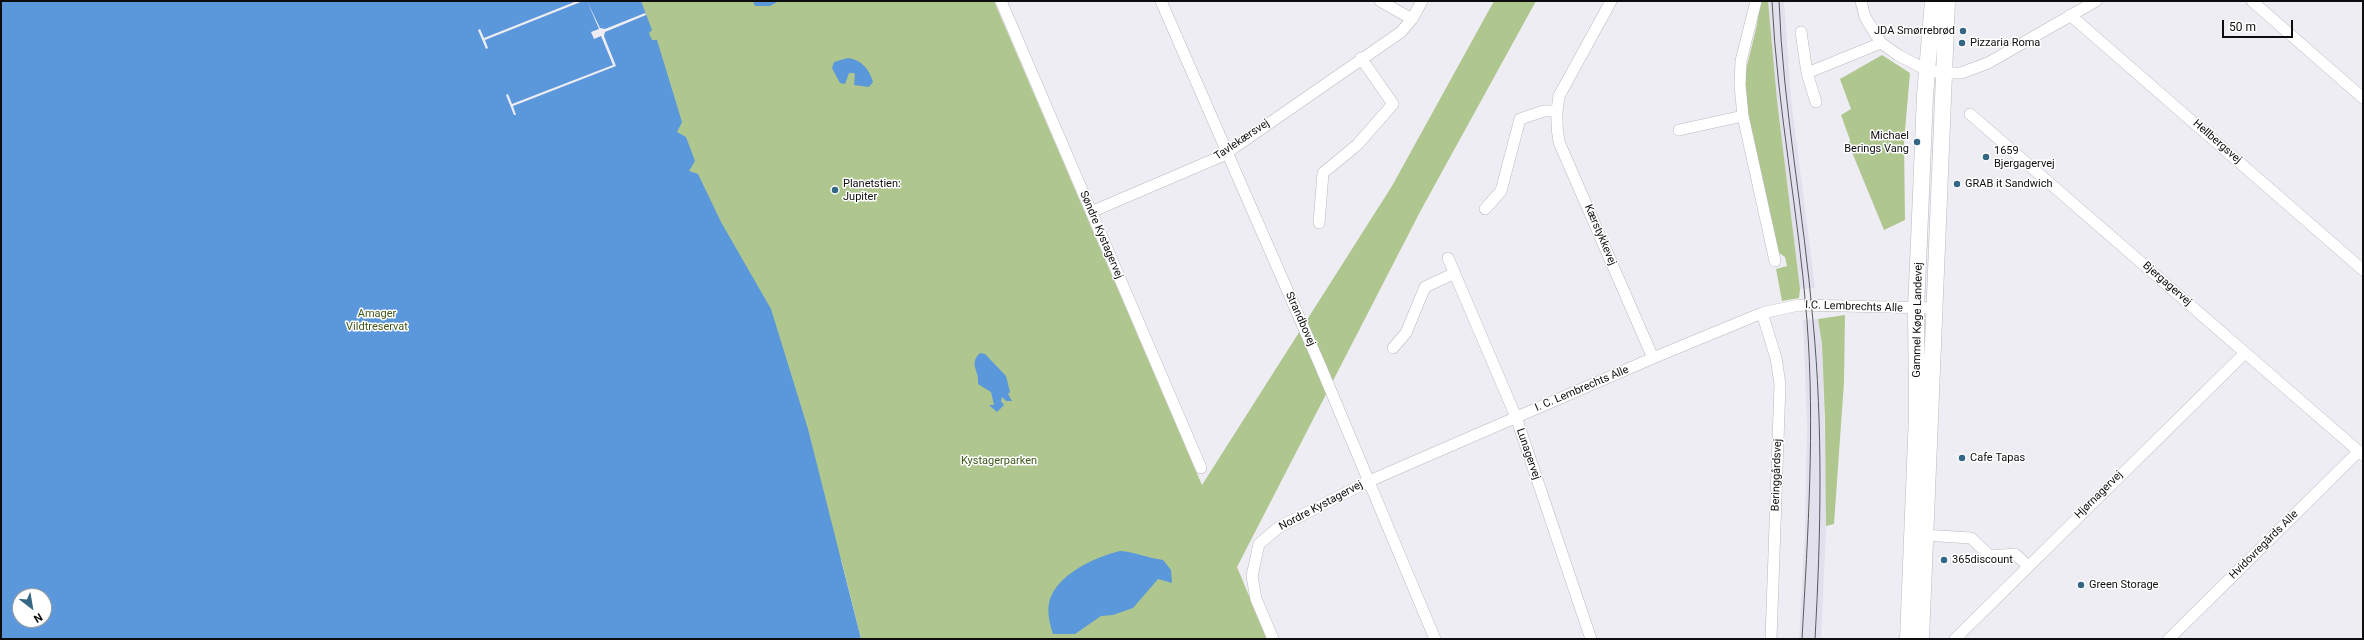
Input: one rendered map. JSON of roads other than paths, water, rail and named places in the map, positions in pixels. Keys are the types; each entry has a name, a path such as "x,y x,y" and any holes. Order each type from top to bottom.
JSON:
{"main road":[{"name":"Gammel Køge Landevej","path":"1918,639 1916,308 1927,70 1933,1"},
{"name":"Gammel Køge Landevej","path":"1918,639 1924,535 1947,1"}],"street":[{"name":"Søndre Kystagervej","path":"1001,1 1201,468"},
{"name":"Strandbovej","path":"1161,1 1226,153 1320,364 1367,482 1435,639"},
{"path":"1380,1 1412,19"},
{"name":"Tavlekærsvej","path":"1091,212 1226,153 1361,58 1401,32 1412,19 1422,1"},
{"name":"Kærstykkevej","path":"1611,1 1559,96 1556,111 1560,142 1653,358"},
{"path":"1756,1 1741,61 1740,85 1743,116 1776,261"},
{"path":"1860,1 1865,17 1881,43 1898,55 1927,70 1943,73 1961,73 1988,63 2096,1"},
{"path":"2252,1 2363,98"},
{"name":"Hellbergsvej","path":"2070,15 2363,270"},
{"path":"1801,32 1806,73 1816,102"},
{"path":"1806,73 1881,43"},
{"path":"1319,223 1323,173 1357,145 1393,104 1361,58"},
{"path":"1485,209 1501,191 1520,119 1544,111 1556,111"},
{"name":"Bjergagervej","path":"1970,114 2361,453"},
{"path":"1679,130 1743,116"},
{"name":"Lunagervej","path":"1448,258 1516,417 1591,639"},
{"path":"1393,348 1406,333 1425,287 1455,273"},
{"name":"I.C. Lembrechts Alle","path":"1799,305 1934,308"},
{"name":"I. C. Lembrechts Alle","path":"1367,482 1653,358 1762,313 1799,305"},
{"name":"Beringgårdsvej","path":"1762,313 1776,358 1780,384 1771,639"},
{"name":"Hjørnagervej","path":"1956,639 2028,566 2245,353"},
{"name":"Hvidovregårds Alle","path":"2169,639 2361,453"},
{"name":"Nordre Kystagervej","path":"1273,639 1256,599 1252,576 1259,544 1280,527 1367,482"},
{"path":"1924,535 1971,538 1990,556 2015,554 2028,566"}],"water":[{"name":"Amager Vildtreservat","path":"1,1 641,1 652,30 649,33 652,40 657,40 682,122 677,132 686,137 695,161 689,171 698,174 721,222 771,309 808,429 861,639 1,639"},
{"path":"753,1 779,1 770,6 755,6"},
{"path":"848,58 861,63 867,69 873,82 869,87 854,85 855,74 853,73 849,73 845,84 840,83 832,68 834,62"},
{"path":"980,353 985,354 1006,376 1010,392 1008,394 1012,401 1006,401 1002,397 1001,401 1004,405 997,412 989,405 994,405 991,392 978,384 975,361"},
{"path":"1120,551 1163,560 1171,570 1172,583 1158,579 1133,608 1113,615 1101,616 1075,634 1053,634 1049,619 1048,607 1053,593 1059,584 1077,569 1088,563"}],"tram line":[{"path":"1772,1 1778,81 1799,241 1807,321 1809,361 1811,440 1810,480 1802,639"},
{"path":"1779,1 1781,41 1789,121 1809,281 1816,361 1820,440 1820,520 1815,639"}],"place":[{"name":"JDA Smørrebrød","path":"1963,31"},
{"name":"Pizzaria Roma","path":"1962,43"},
{"name":"Michael Berings Vang","path":"1917,142"},
{"name":"1659 Bjergagervej","path":"1986,157"},
{"name":"GRAB it Sandwich","path":"1957,184"},
{"name":"Planetstien: Jupiter","path":"835,190"},
{"name":"Cafe Tapas","path":"1962,458"},
{"name":"365discount","path":"1944,560"},
{"name":"Green Storage","path":"2081,585"}],"park label":[{"name":"Kystagerparken","path":"999,461"}]}
